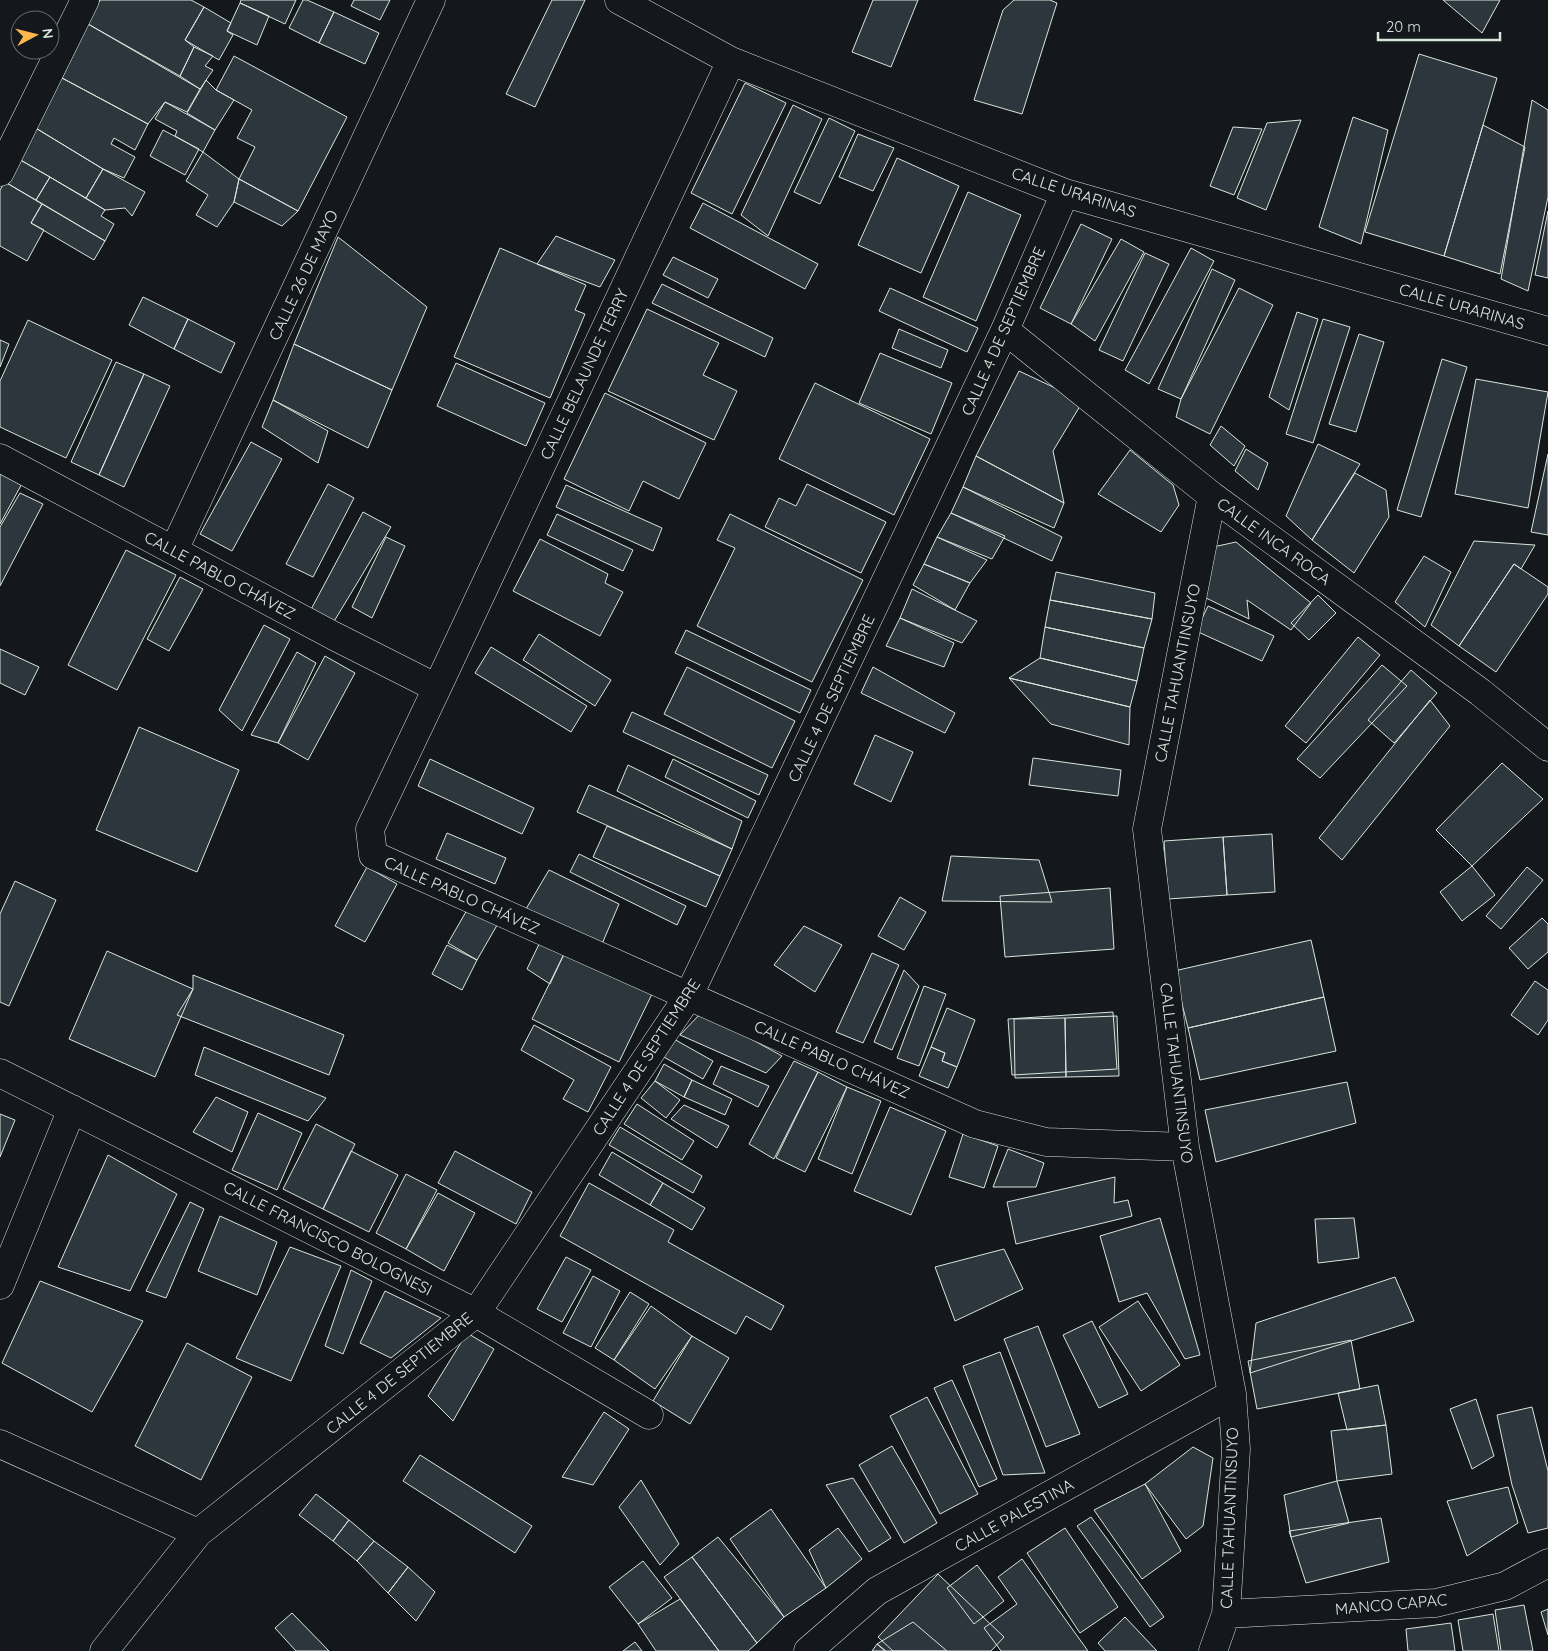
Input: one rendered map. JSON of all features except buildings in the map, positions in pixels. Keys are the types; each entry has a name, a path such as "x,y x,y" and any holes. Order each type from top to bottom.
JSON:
{"street":[{"path":"0,172 85,0"},
{"name":"CALLE 26 DE MAYO","path":"174,550 431,0"},
{"name":"CALLE URARINAS","path":"620,0 731,61 1065,193 1548,331"},
{"name":"CALLE BELAUNDE TERRY","path":"437,688 731,61"},
{"name":"CALLE 4 DE SEPTIEMBRE","path":"104,1651 198,1533 476,1313 690,995 1006,330 1065,193"},
{"name":"CALLE INCA ROCA","path":"1006,330 1212,496 1480,692 1548,747"},
{"name":"CALLE PABLO CHÁVEZ","path":"0,458 334,636 437,688 370,829 373,855 667,987 690,995 975,1124 1046,1142 1185,1147"},
{"name":"CALLE TAHUANTINSUYO","path":"1212,496 1147,829 1185,1147 1232,1394 1236,1449 1226,1614 1213,1651"},
{"name":"CALLE FRANCISCO BOLOGNESI","path":"0,1073 476,1313 649,1415"},
{"path":"0,1284 72,1109"},
{"name":"CALLE PALESTINA","path":"808,1651 877,1591 1232,1394"},
{"path":"0,1444 198,1533"},
{"name":"MANCO CAPAC","path":"1226,1614 1436,1603 1505,1586 1548,1563"}]}
